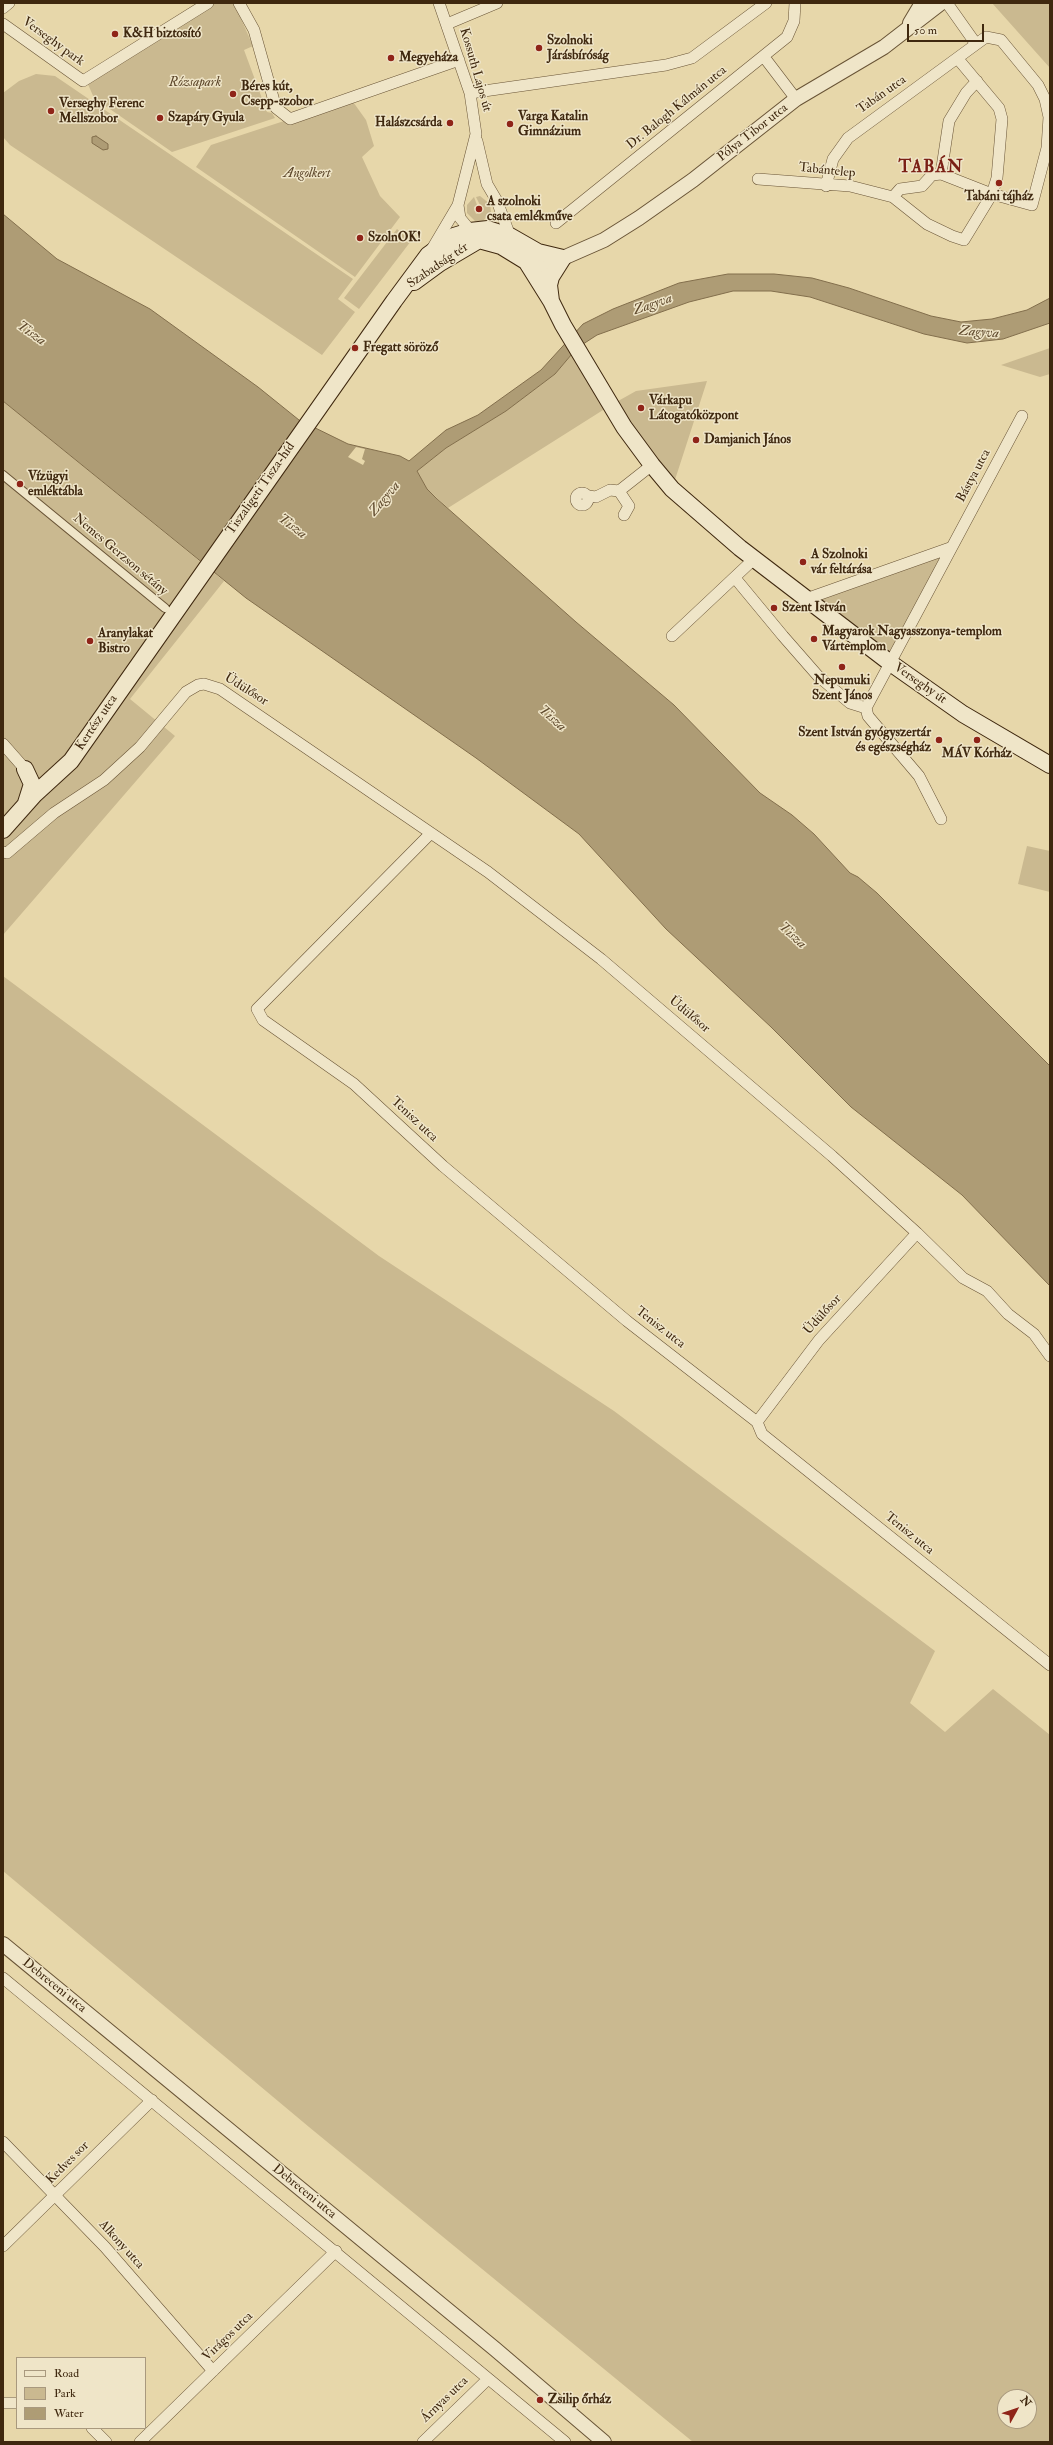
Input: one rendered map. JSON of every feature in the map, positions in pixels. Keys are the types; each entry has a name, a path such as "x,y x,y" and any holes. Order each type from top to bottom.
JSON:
{"main road":[{"path":"479,233 510,236 538,252 563,258 551,276 551,301"},
{"name":"Szabadság tér","path":"403,290 479,233"},
{"name":"Szabadság tér","path":"403,290 428,255 454,236 479,233 533,264"},
{"path":"510,236 524,251 533,264 542,287 563,325 611,405 652,465 672,489 740,548 889,662"},
{"name":"Tiszaligeti Tisza-híd","path":"171,608 403,290"},
{"name":"Kertész utca","path":"3,830 45,785 67,765 171,608"},
{"name":"Verseghy út","path":"889,662 963,714 1050,765"},
{"path":"25,769 46,772 67,765"},
{"path":"25,769 45,785"},
{"path":"20,812 27,802 32,784 25,769"}],"street":[{"path":"3,8 9,3"},
{"name":"Verseghy park","path":"3,24 83,81 208,3"},
{"path":"239,3 254,30 276,108 290,119 459,60"},
{"name":"Kossuth Lajos út","path":"428,255 458,205 476,134 470,93 439,3"},
{"path":"446,24 498,3"},
{"path":"470,93 666,65 692,58 766,3"},
{"name":"Dr. Balogh Kálmán utca","path":"556,223 787,37 794,21 795,3"},
{"path":"905,31 922,3"},
{"name":"Pólya Tibor utca","path":"533,264 548,267 563,258 604,240 639,218 693,180 796,99 857,64 905,31 941,3"},
{"path":"893,197 900,188 922,186 932,175 941,174 992,194 1032,205 1047,148 1049,117 1045,99 1038,85 1001,40 986,37 976,44 947,3"},
{"name":"Tabán utca","path":"826,186 832,159 848,138 875,117 958,59 976,44"},
{"path":"764,57 796,99"},
{"name":"Tabántelep","path":"758,179 826,186 850,186 893,197 927,224 964,240 992,194 998,178 1002,119 999,108 958,59"},
{"path":"941,174 949,121 966,93 977,81"},
{"path":"476,134 482,172 510,236"},
{"path":"458,205 460,218 479,233 495,221 499,208"},
{"name":"Bástya utca","path":"889,662 1022,416"},
{"path":"588,496 596,497 610,490 619,491 652,465"},
{"name":"Nemes Gerzson sétány","path":"3,475 171,608"},
{"path":"619,491 629,506 624,515"},
{"path":"806,598 950,548"},
{"path":"672,636 735,578 754,558"},
{"path":"735,578 818,676 850,703 866,708 868,716 919,776 940,819"},
{"name":"Verseghy út","path":"866,708 889,662"},
{"name":"Üdülősor","path":"3,852 7,853 54,813 104,780 140,747 186,692 198,685 213,685 229,694 488,872 601,959 743,1080 917,1233 964,1278 987,1290 1008,1314 1034,1334 1050,1356"},
{"path":"3,744 25,769"},
{"name":"Tenisz utca","path":"431,833 257,1009 263,1020 354,1084 443,1166 627,1321 757,1422 762,1434 1050,1665"},
{"name":"Üdülősor","path":"757,1422 819,1340 917,1233"},
{"name":"Debreceni utca","path":"3,1944 489,2344 604,2442"},
{"name":"Debreceni utca","path":"3,1978 565,2442"},
{"name":"Kedves sor","path":"3,2246 152,2100"},
{"name":"Alkony utca","path":"3,2142 106,2247 213,2371"},
{"name":"Virágos utca","path":"140,2442 336,2252"},
{"name":"Árnyas utca","path":"422,2442 488,2378"},
{"path":"3,2403 16,2403"},
{"path":"93,2429 106,2442"}],"green space":[{"name":"Rózsapark","path":"215,3 234,3 253,46 244,50 267,112 272,113 275,118 172,152 94,98 87,82"},
{"path":"992,3 1050,3 1050,68"},
{"path":"36,74 55,76 353,279 338,299 355,312 322,355 10,145 3,137 3,93 19,81"},
{"name":"Angolkert","path":"351,99 366,120 374,146 362,157 380,196 400,217 355,277 196,167 211,145"},
{"path":"480,196 490,204 491,212 483,221 475,221 467,213 467,205 474,197 477,205 474,207 476,214 483,211 476,197"},
{"path":"397,229 411,241 359,309 344,298"},
{"path":"577,348 611,405 448,508 427,489 417,471 446,448 506,411 555,374"},
{"path":"1050,348 1050,374 1040,377 1001,365"},
{"path":"707,381 672,489 611,405 636,391"},
{"path":"3,401 224,581 130,699 175,736 3,935"},
{"path":"950,548 889,662 806,599"},
{"path":"1027,846 1050,851 1050,892 1018,884"},
{"path":"3,976 379,1256 614,1411 935,1651 910,1703 945,1732 993,1689 1050,1735 1050,2442 693,2442 309,2127 3,1871"}],"water":[{"path":"96,136 108,144 108,149 103,150 92,143 92,137"},
{"path":"3,214 57,259 150,309 258,387 299,420 348,444 400,456 409,461 446,430 478,415 541,370 583,324 613,309 679,283 728,274 774,274 812,278 849,288 931,316 961,322 992,319 1027,310 1050,298 1050,323 1003,339 967,343 924,334 810,297 771,291 733,291 689,302 597,335 577,348 555,374 506,411 446,448 417,471 427,489 436,498 576,622 674,705 760,793 792,815 814,834 850,873 858,877 877,893 1050,1066 1050,1286 962,1195 851,1107 771,1027 666,929 579,834 476,758 246,598 3,401"}],"pier":[{"path":"356,447 365,449 362,459 365,461 363,465 348,457"}],"place":[{"name":"K&H biztosító","path":"115,34"},
{"name":"Szolnoki Járásbíróság","path":"539,48"},
{"name":"Megyeháza","path":"391,58"},
{"name":"Béres kút, Csepp-szobor","path":"233,94"},
{"name":"Verseghy Ferenc Mellszobor","path":"51,111"},
{"name":"Szapáry Gyula","path":"160,118"},
{"name":"Halászcsárda","path":"450,123"},
{"name":"Varga Katalin Gimnázium","path":"510,124"},
{"name":"Tabáni tájház","path":"999,183"},
{"name":"A szolnoki csata emlékműve","path":"479,209"},
{"name":"SzolnOK!","path":"360,238"},
{"name":"Fregatt söröző","path":"355,348"},
{"name":"Várkapu Látogatóközpont","path":"641,408"},
{"name":"Damjanich János","path":"696,440"},
{"name":"Vízügyi emléktábla","path":"20,484"},
{"name":"A Szolnoki vár feltárása","path":"803,562"},
{"name":"Szent István","path":"774,608"},
{"name":"Magyarok Nagyasszonya-templom Vártemplom","path":"814,639"},
{"name":"Aranylakat Bistro","path":"90,641"},
{"name":"Nepumuki Szent János","path":"842,667"},
{"name":"Szent István gyógyszertár és egészségház","path":"939,740"},
{"name":"MÁV Kórház","path":"977,740"},
{"name":"Zsilip őrház","path":"540,2400"}],"district":[{"name":"TABÁN","path":"931,168"}],"water label":[{"name":"Zagyva","path":"653,305"},
{"name":"Zagyva","path":"979,333"},
{"name":"Tisza","path":"31,334"},
{"name":"Zagyva","path":"385,499"},
{"name":"Tisza","path":"292,527"},
{"name":"Tisza","path":"552,719"},
{"name":"Tisza","path":"792,936"}]}
